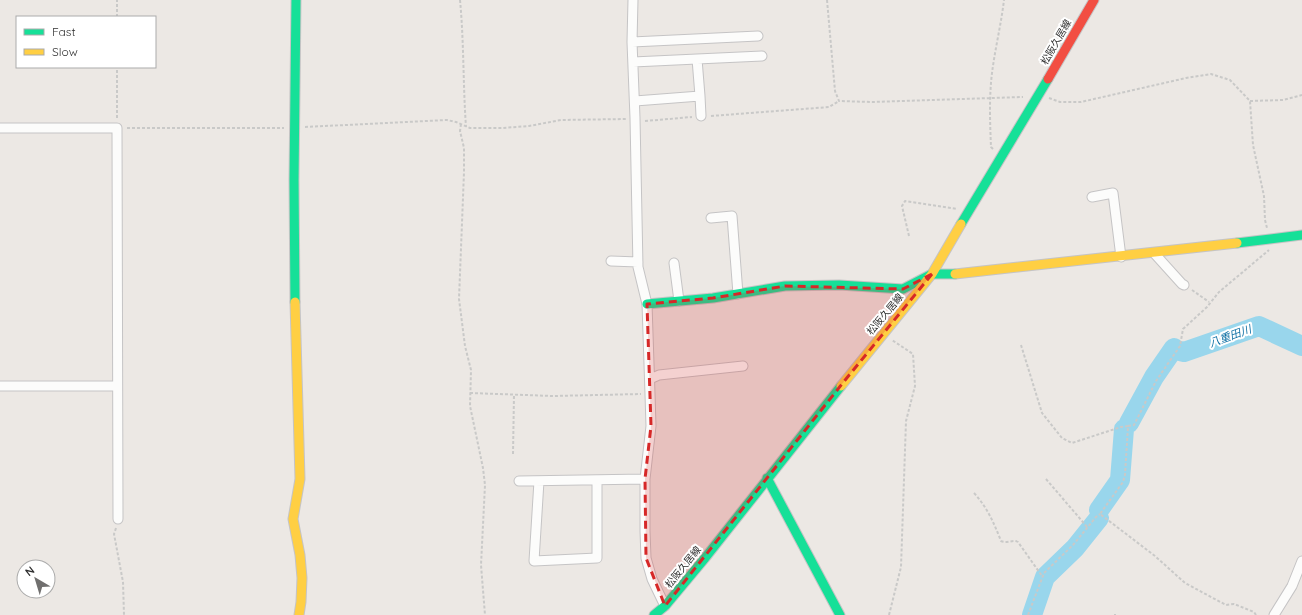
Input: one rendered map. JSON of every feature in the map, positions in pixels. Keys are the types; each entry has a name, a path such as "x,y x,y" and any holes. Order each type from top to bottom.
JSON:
{"street":[{"path":"296,0 294,302 300,479 293,512 293,519 302,569 299,615"},
{"path":"633,0 632,42 635,101 638,262 647,304 650,379 651,426 645,479 646,558 652,579 665,606"},
{"name":"松阪久居線","path":"654,615 665,606 705,558 767,478 932,274 1094,0"},
{"path":"632,42 758,36"},
{"path":"633,62 762,56"},
{"path":"697,59 701,116"},
{"path":"635,101 700,96"},
{"path":"0,128 117,128 118,519"},
{"path":"1092,197 1113,193 1121,257"},
{"path":"711,218 732,216 738,294"},
{"path":"647,304 713,298 785,286 839,285 903,289 932,274 958,274 1154,254 1302,235"},
{"path":"1154,254 1184,285"},
{"path":"611,261 638,262"},
{"path":"674,263 679,301"},
{"path":"650,379 659,375 743,366"},
{"path":"0,386 117,386"},
{"path":"767,478 840,615"},
{"path":"519,481 645,479"},
{"path":"539,481 534,561 597,558 597,480"},
{"path":"1274,615 1292,586 1302,561"}],"path":[{"path":"117,0 117,16"},
{"path":"460,0 463,30 463,92 466,127 502,128 529,126 561,120 635,118 639,122 829,107 839,100 872,102 1037,96 1060,102 1081,102 1186,78 1211,74 1230,80 1250,101 1253,145 1264,196 1265,220 1270,239"},
{"path":"827,0 835,91 839,100"},
{"path":"1001,159 991,147 990,122 992,73 1002,22 1004,0"},
{"path":"117,68 117,128"},
{"path":"1250,101 1283,100 1302,95"},
{"path":"461,124 460,130 464,148 464,172 459,299 464,346 471,370 470,406 483,468 485,485 481,566 485,615"},
{"path":"908,236 902,206 904,201 970,211"},
{"path":"1021,345 1042,413 1062,438 1072,442 1121,427 1134,425 1156,381 1180,346 1183,330 1207,307 1219,292 1284,237"},
{"path":"1184,285 1210,302"},
{"path":"883,333 913,354 915,386 906,421 901,568 889,615"},
{"path":"470,393 552,396 650,394"},
{"path":"513,454 514,395"},
{"path":"1028,615 1044,573 1088,528 1123,482 1125,475 1128,426"},
{"path":"1046,479 1088,528"},
{"path":"974,493 989,513 1001,541 1018,542 1042,576"},
{"path":"1100,514 1155,556 1185,583 1226,605 1234,604 1254,612 1256,615"},
{"path":"118,519 114,534 123,582 124,615"}],"highlighted area":[{"path":"932,274 846,379 665,606 646,558 645,479 651,426 647,304 713,298 785,286 903,289"}],"waterway":[{"name":"八重田川","path":"1180,351 1184,352 1259,326 1302,346"},
{"name":"八重田川","path":"1129,423 1154,377 1174,348"},
{"name":"八重田川","path":"1099,510 1120,480 1124,429"},
{"name":"八重田川","path":"1032,615 1045,577 1075,548 1099,518"}],"traffic: fast":[{"path":"295,302 294,180 296,0"},
{"path":"961,224 1048,79"},
{"path":"1237,243 1302,235"},
{"path":"647,304 713,298 785,286 839,285 903,289 932,274 955,274"},
{"path":"654,615 665,606 705,558 841,386"},
{"path":"767,478 840,615"}],"traffic: slow":[{"path":"841,386 932,274 961,224"},
{"path":"955,274 1237,243"},
{"path":"295,302 300,479 293,519 300,555 302,578 299,615"}],"traffic: jam":[{"path":"1048,79 1094,0"}]}
